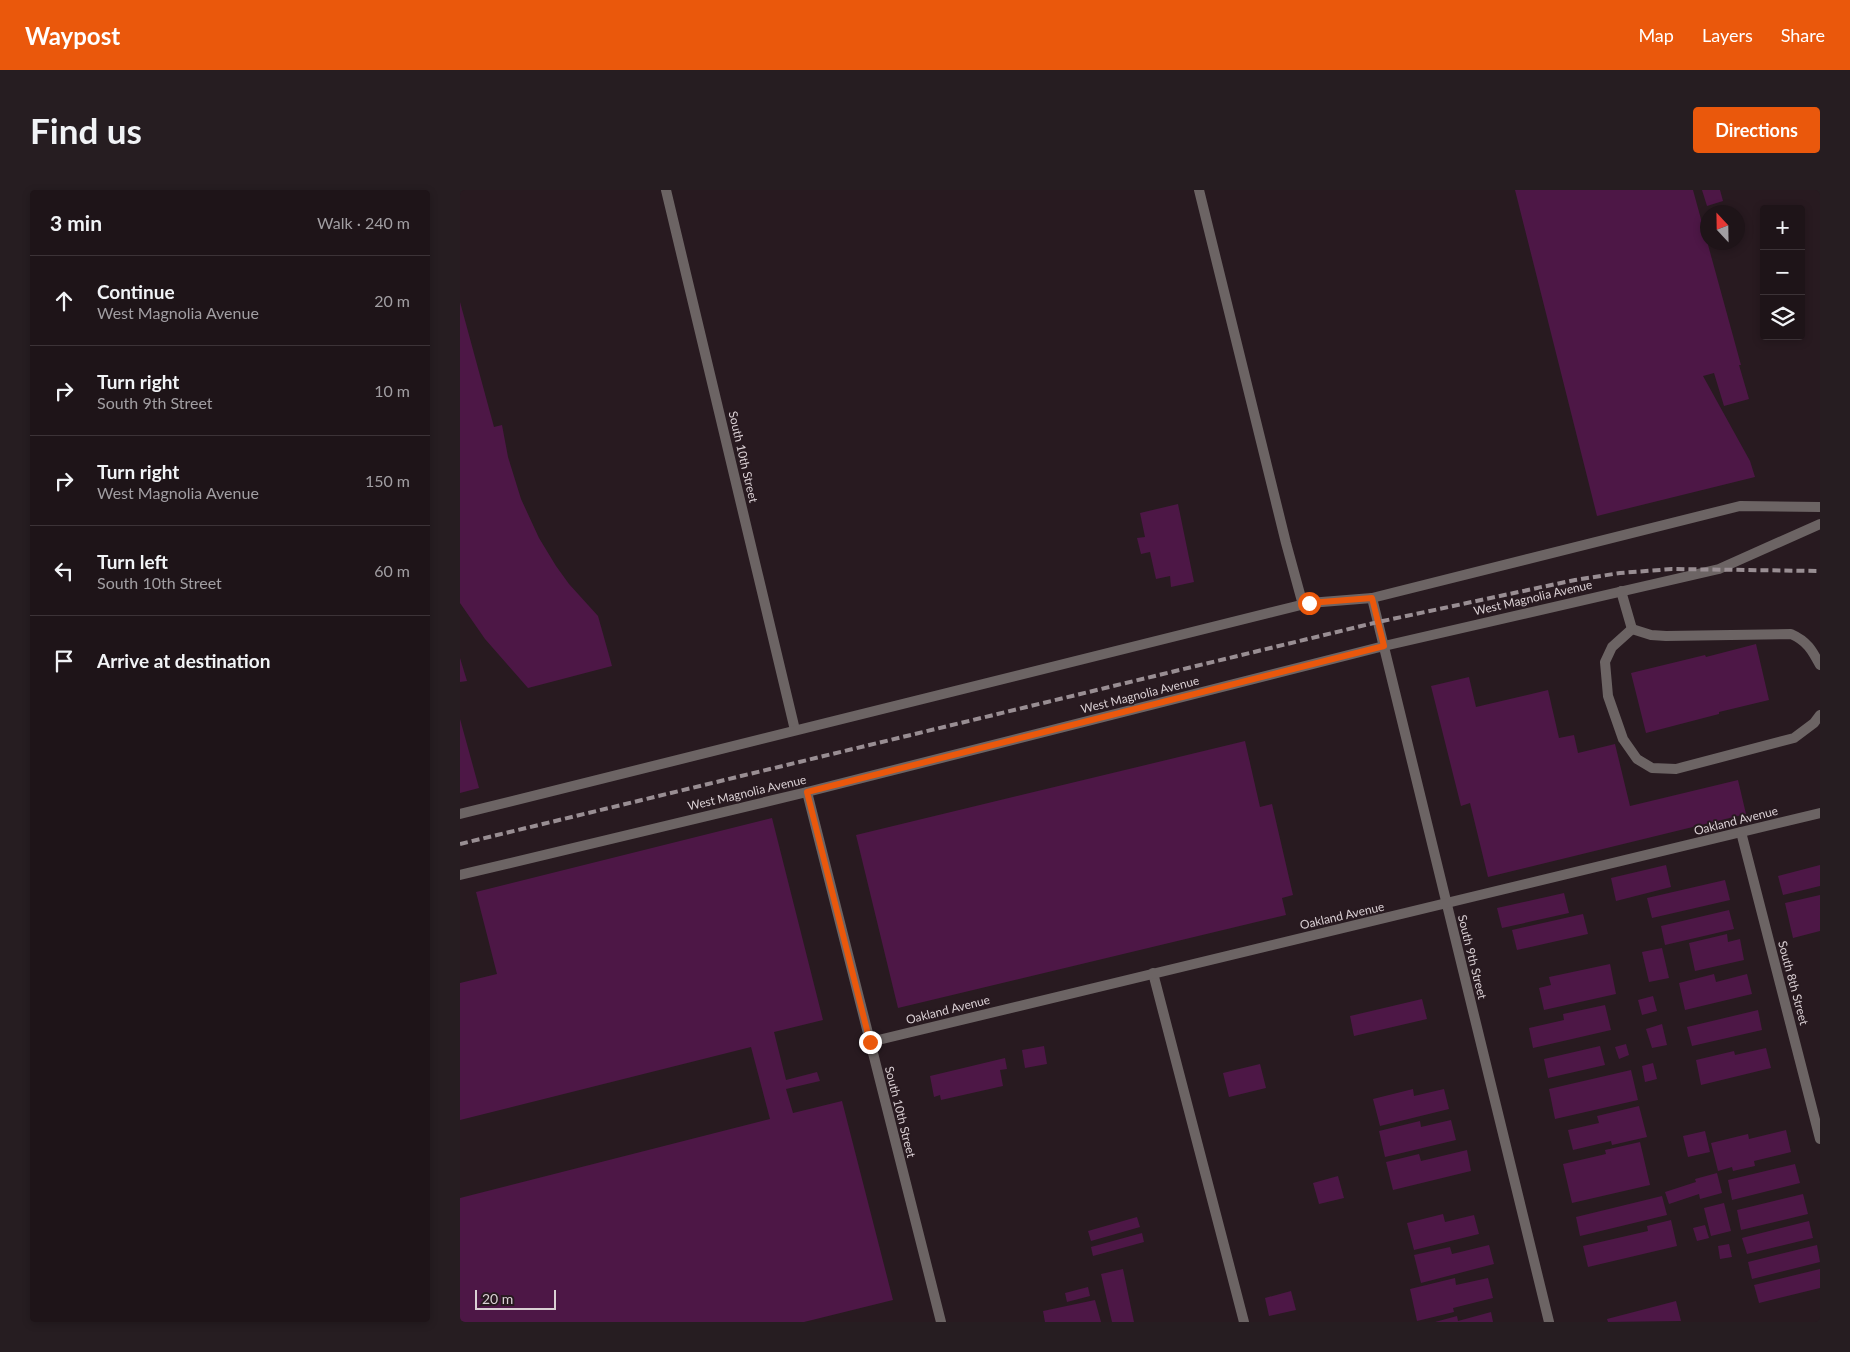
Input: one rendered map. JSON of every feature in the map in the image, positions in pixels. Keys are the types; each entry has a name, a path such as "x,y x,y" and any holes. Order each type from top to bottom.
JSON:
{"street":[{"name":"South 10th Street","path":"666,190 795,730"},
{"path":"1199,190 1303,605"},
{"path":"460,814 1303,605 1372,598 1740,506 1820,507"},
{"name":"West Magnolia Avenue","path":"460,875 807,792 1384,646 1719,569 1820,524"},
{"path":"1622,591 1632,629"},
{"name":"South 9th Street","path":"1372,598 1549,1322"},
{"path":"1632,629 1651,635 1666,636 1791,634 1802,639 1813,651 1820,665"},
{"path":"1632,629 1612,647 1605,662 1608,696 1622,739 1637,758 1652,768 1676,769 1794,738 1814,723 1820,715"},
{"name":"South 10th Street","path":"807,792 941,1322"},
{"name":"Oakland Avenue","path":"870,1042 1820,812"},
{"name":"South 8th Street","path":"1741,832 1820,1139"},
{"path":"1153,973 1244,1322"}],"building":[{"path":"1515,190 1693,190 1700,216 1700,250 1709,250 1749,399 1724,406 1714,373 1703,376 1750,461 1755,477 1597,516"},
{"path":"1702,190 1720,190 1723,201 1707,205"},
{"path":"460,302 494,427 502,425 508,457 521,499 539,538 556,566 569,584 598,616 612,666 528,688 485,639 460,603"},
{"path":"1178,504 1194,582 1171,587 1170,576 1156,579 1150,552 1141,554 1137,538 1145,537 1140,513"},
{"path":"1756,644 1769,700 1646,733 1631,673"},
{"path":"460,658 467,681 460,682"},
{"path":"1469,677 1476,707 1548,690 1559,738 1574,735 1578,753 1615,744 1630,806 1738,780 1746,814 1488,877 1470,803 1461,806 1431,686"},
{"path":"460,719 479,788 460,793"},
{"path":"1245,741 1260,807 1272,804 1293,895 1282,898 1286,915 898,1008 856,835"},
{"path":"772,818 823,1020 774,1032 786,1080 817,1072 820,1081 786,1089 793,1113 842,1101 893,1300 804,1322 460,1322 460,1198 770,1119 751,1047 460,1120 460,983 497,974 476,892"},
{"path":"1666,865 1671,887 1616,901 1611,878"},
{"path":"1820,865 1820,886 1783,895 1778,876"},
{"path":"1725,880 1730,900 1652,918 1647,898"},
{"path":"1564,893 1569,913 1502,928 1497,908"},
{"path":"1820,895 1820,931 1793,938 1785,903"},
{"path":"1729,910 1734,929 1665,945 1661,926"},
{"path":"1583,914 1588,934 1517,950 1512,930"},
{"path":"1727,934 1728,942 1740,939 1744,960 1695,971 1689,943"},
{"path":"1662,948 1669,978 1649,982 1642,952"},
{"path":"1610,964 1616,994 1544,1010 1539,988 1551,985 1549,977"},
{"path":"1714,974 1716,982 1747,974 1752,994 1685,1010 1679,983"},
{"path":"1653,996 1657,1011 1642,1015 1638,1000"},
{"path":"1422,999 1427,1019 1354,1036 1350,1016"},
{"path":"1605,1005 1611,1030 1533,1048 1529,1028 1564,1020 1563,1014"},
{"path":"1758,1010 1762,1030 1692,1046 1687,1027"},
{"path":"1662,1024 1667,1045 1652,1048 1646,1029"},
{"path":"1626,1044 1629,1055 1619,1059 1615,1047"},
{"path":"1044,1046 1047,1064 1025,1068 1022,1050"},
{"path":"1600,1046 1605,1065 1548,1078 1544,1059"},
{"path":"1766,1048 1771,1068 1701,1085 1696,1060 1734,1051 1735,1055"},
{"path":"1005,1058 1007,1069 1000,1070 1003,1086 941,1100 940,1095 934,1097 930,1076"},
{"path":"1653,1063 1657,1079 1645,1082 1642,1066"},
{"path":"1260,1064 1266,1088 1229,1097 1223,1073"},
{"path":"1631,1070 1638,1100 1555,1119 1549,1089"},
{"path":"1413,1089 1414,1096 1444,1089 1449,1109 1380,1126 1373,1099"},
{"path":"1639,1106 1647,1137 1612,1145 1611,1141 1573,1150 1568,1130 1599,1123 1597,1116"},
{"path":"1451,1120 1456,1140 1385,1157 1379,1131 1420,1121 1421,1127"},
{"path":"1786,1130 1791,1152 1754,1161 1755,1166 1733,1171 1732,1167 1718,1171 1711,1143 1748,1134 1749,1139"},
{"path":"1705,1131 1710,1152 1688,1157 1683,1136"},
{"path":"1640,1142 1650,1185 1572,1203 1563,1164 1606,1154 1605,1150"},
{"path":"1467,1150 1471,1171 1393,1190 1386,1162 1419,1154 1421,1161"},
{"path":"1795,1164 1800,1183 1732,1200 1728,1180"},
{"path":"1717,1173 1722,1193 1700,1199 1699,1194 1669,1204 1665,1192 1696,1182 1695,1179"},
{"path":"1338,1176 1344,1198 1319,1204 1313,1183"},
{"path":"1803,1194 1808,1214 1741,1230 1737,1210"},
{"path":"1662,1196 1667,1215 1580,1236 1576,1217"},
{"path":"1724,1203 1731,1231 1711,1236 1704,1208"},
{"path":"1443,1214 1445,1222 1474,1215 1479,1234 1414,1250 1407,1223"},
{"path":"1137,1217 1140,1227 1091,1241 1088,1231"},
{"path":"1671,1220 1677,1246 1588,1267 1583,1246 1648,1231 1647,1226"},
{"path":"1809,1221 1813,1238 1747,1254 1742,1238"},
{"path":"1705,1225 1709,1238 1697,1241 1693,1228"},
{"path":"1142,1233 1144,1242 1093,1256 1091,1247"},
{"path":"1729,1244 1732,1257 1720,1259 1718,1246"},
{"path":"1489,1245 1494,1264 1421,1283 1414,1255 1450,1247 1452,1254"},
{"path":"1817,1245 1820,1262 1752,1279 1748,1262"},
{"path":"1123,1269 1134,1322 1112,1322 1101,1274"},
{"path":"1820,1269 1820,1288 1759,1303 1754,1285"},
{"path":"1455,1278 1456,1285 1488,1278 1493,1298 1453,1308 1454,1312 1417,1321 1410,1289"},
{"path":"1088,1287 1090,1296 1067,1302 1065,1293"},
{"path":"1291,1291 1296,1310 1269,1316 1265,1298"},
{"path":"1095,1300 1101,1322 1045,1322 1043,1311"},
{"path":"1676,1301 1681,1321 1608,1322 1607,1319"},
{"path":"1491,1312 1493,1322 1435,1322 1457,1316 1458,1321"}],"railway":[{"path":"460,844 1378,622 1575,580 1620,573 1672,569 1820,571"}],"route":[{"path":"870,1042 807,792 1384,646 1372,598 1309,603"}]}
